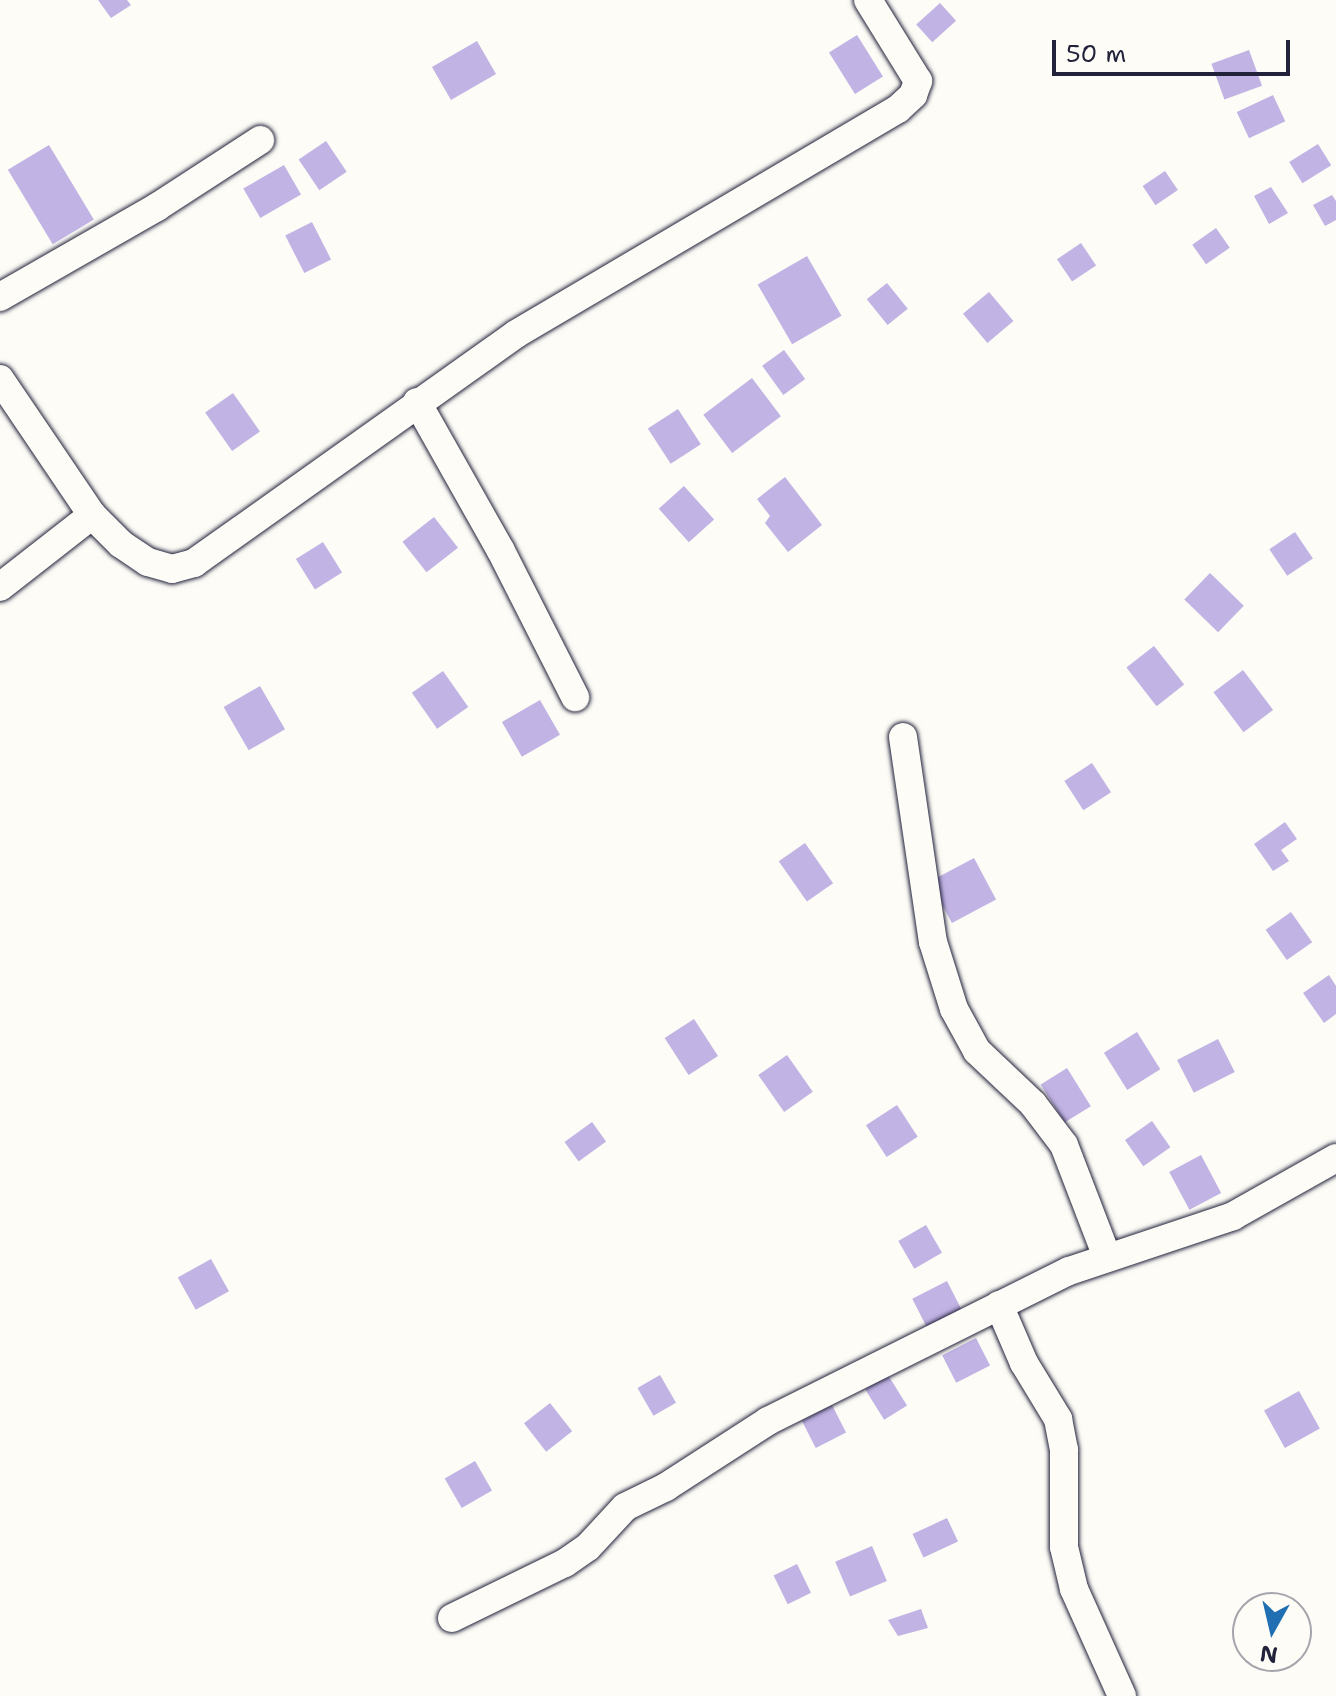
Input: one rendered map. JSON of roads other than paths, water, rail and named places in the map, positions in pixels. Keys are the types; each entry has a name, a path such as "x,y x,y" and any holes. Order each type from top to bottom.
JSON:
{"street":[{"path":"0,379 92,515 121,544 148,562 172,569 194,563 516,334 898,109 913,95 918,81 868,0"},
{"path":"0,297 157,207 260,140"},
{"path":"417,402 501,551 575,697"},
{"path":"0,587 92,515"},
{"path":"903,737 933,942 954,1009 977,1051 1033,1104 1064,1145 1107,1257"},
{"path":"452,1618 565,1563 588,1547 625,1507 666,1487 768,1421 1069,1271 1233,1216 1336,1158"},
{"path":"999,1305 1024,1363 1058,1419 1064,1450 1064,1547 1074,1589 1122,1696"}]}
